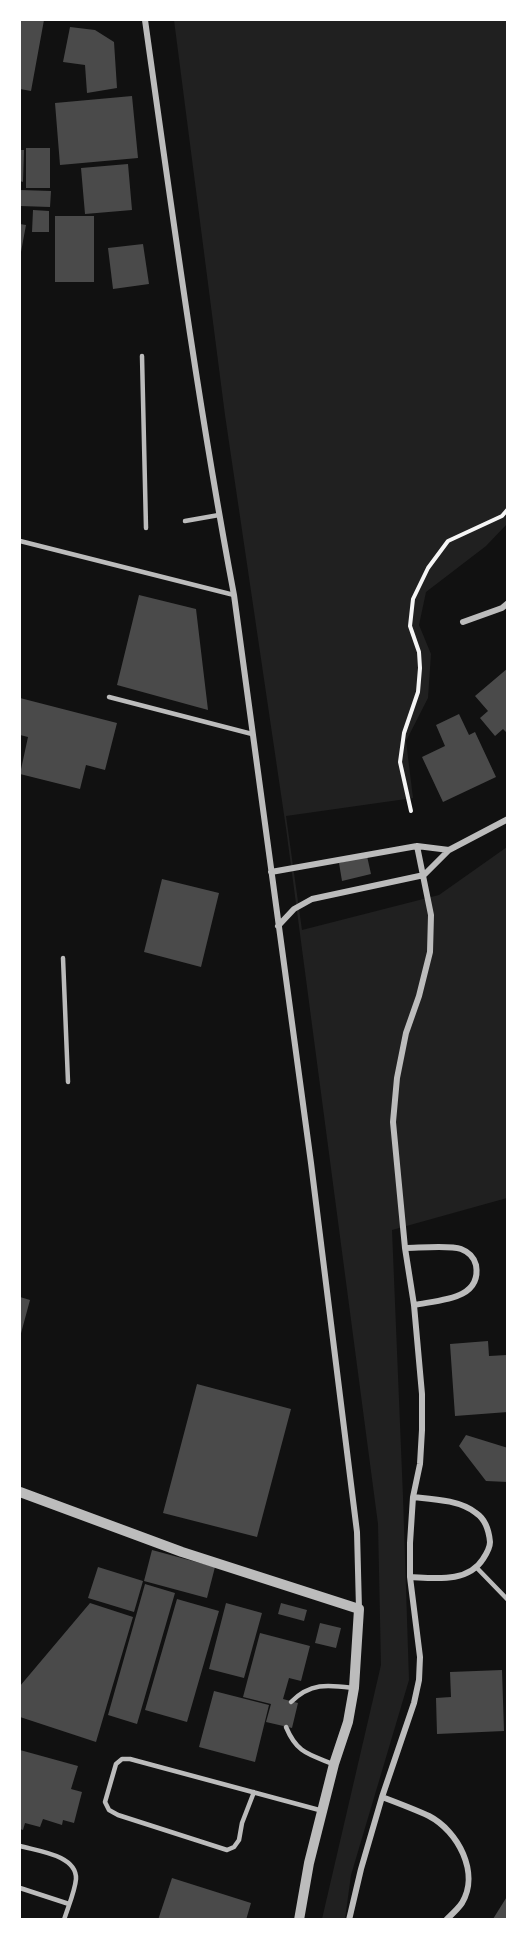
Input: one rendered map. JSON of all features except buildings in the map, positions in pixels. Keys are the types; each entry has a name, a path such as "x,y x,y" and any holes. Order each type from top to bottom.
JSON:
{"street":[{"path":"145,20 188,323 234,595 303,1095 355,1521 359,1609 354,1688 348,1722 334,1764 309,1863 299,1920"},
{"path":"463,622 502,608 507,603"},
{"path":"278,926 294,909 312,899 424,875 448,850 507,819"},
{"path":"271,872 417,846 448,850"},
{"path":"349,1920 382,1797 414,1703 419,1680 420,1657 410,1577 410,1544 413,1497 420,1464 422,1394 393,1122 397,1078 406,1033 419,996 430,952 431,915 417,846"},
{"path":"405,1248 458,1248 470,1253 475,1262 477,1274 473,1286 462,1295 414,1305"},
{"path":"20,1492 182,1552 359,1609"},
{"path":"410,1577 442,1579 473,1571 490,1547 489,1534 478,1513 448,1502 413,1497"},
{"path":"382,1797 436,1821 454,1838 464,1854 469,1872 469,1884 462,1903 446,1920"}],"lane":[{"path":"142,356 146,528"},
{"path":"185,521 219,515"},
{"path":"20,541 234,595"},
{"path":"109,697 252,734"},
{"path":"63,958 68,1082"},
{"path":"476,1567 507,1600"},
{"path":"291,1702 299,1694 323,1685 354,1688"},
{"path":"286,1727 298,1748 334,1764"},
{"path":"254,1792 242,1823 239,1840 234,1847 227,1850 118,1815 109,1810 105,1802 116,1764 122,1759 130,1759 254,1792 323,1811"},
{"path":"20,1846 66,1859 74,1869 76,1879 64,1920"},
{"path":"20,1887 69,1904"}],"path":[{"path":"411,811 400,762 404,733 418,692 420,668 419,652 410,626 413,599 428,568 448,541 502,516 507,509"}],"shaded area":[{"path":"174,20 507,20 507,524 486,546 426,592 419,625 431,654 428,698 406,741 413,798 286,816 302,930 439,895 507,847 507,1198 392,1230 409,1680 351,1875 345,1919 322,1919 381,1665 378,1524 286,828 225,415"}]}
